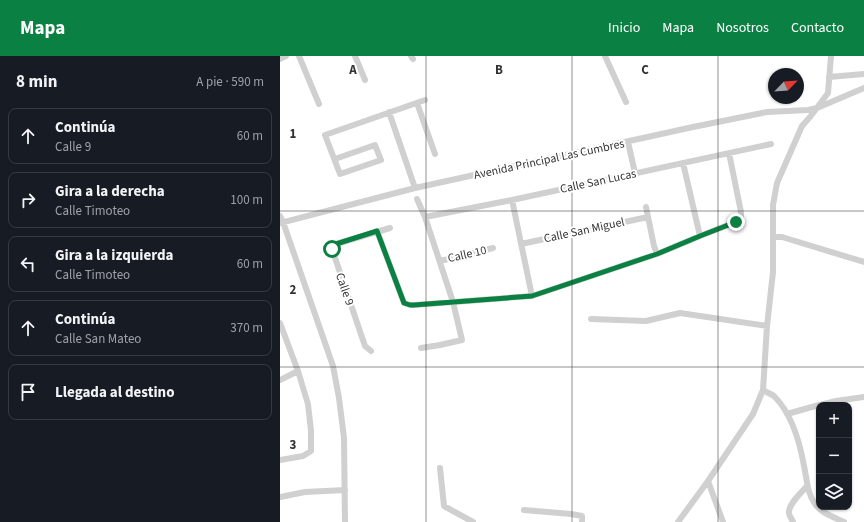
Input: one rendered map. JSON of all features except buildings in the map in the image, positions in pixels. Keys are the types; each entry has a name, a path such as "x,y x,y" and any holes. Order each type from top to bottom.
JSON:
{"street":[{"path":"280,58 286,56"},
{"path":"299,56 319,104"},
{"path":"355,56 365,80"},
{"path":"605,56 626,102"},
{"path":"678,522 708,481 753,414 763,390 767,326 773,272 773,205 777,183 802,126 828,93 831,56"},
{"path":"829,77 864,74"},
{"path":"817,108 864,88"},
{"path":"335,159 375,145 380,160 340,174 325,135 425,100"},
{"path":"417,103 435,154"},
{"name":"Avenida Principal Las Cumbres","path":"281,220 415,188 767,112 808,110 817,108"},
{"path":"389,112 415,188"},
{"path":"628,142 635,173"},
{"name":"Calle San Lucas","path":"424,217 512,200 772,144"},
{"path":"390,228 377,231 404,303 410,305 532,296 657,254 736,222 740,219 741,208 729,153"},
{"path":"683,163 700,236"},
{"path":"417,199 440,261 453,302 462,340 421,348"},
{"path":"512,200 532,296"},
{"path":"646,207 657,254"},
{"name":"Calle San Miguel","path":"521,244 648,217"},
{"path":"281,220 333,366 344,438 345,522"},
{"name":"Calle 9","path":"371,351 365,346 332,249 336,244 377,231"},
{"path":"774,237 782,237 864,262"},
{"name":"Calle 10","path":"440,261 493,248"},
{"path":"591,319 646,321 680,313 767,326"},
{"path":"280,323 298,371 308,404 312,431 311,451 303,456 280,460"},
{"path":"280,380 298,371"},
{"path":"763,390 773,396 787,414 799,444 807,486 815,504 825,513 844,522"},
{"path":"832,402 864,397"},
{"path":"787,414 816,406"},
{"path":"440,468 444,506 473,522"},
{"path":"708,481 723,522"},
{"path":"793,522 789,512 790,507 794,500 807,486"},
{"path":"280,498 304,492 345,490"},
{"path":"524,510 582,516 582,522"}],"route":[{"path":"332,249 336,244 377,231 404,303 414,305 532,296 657,254 736,222"}]}
